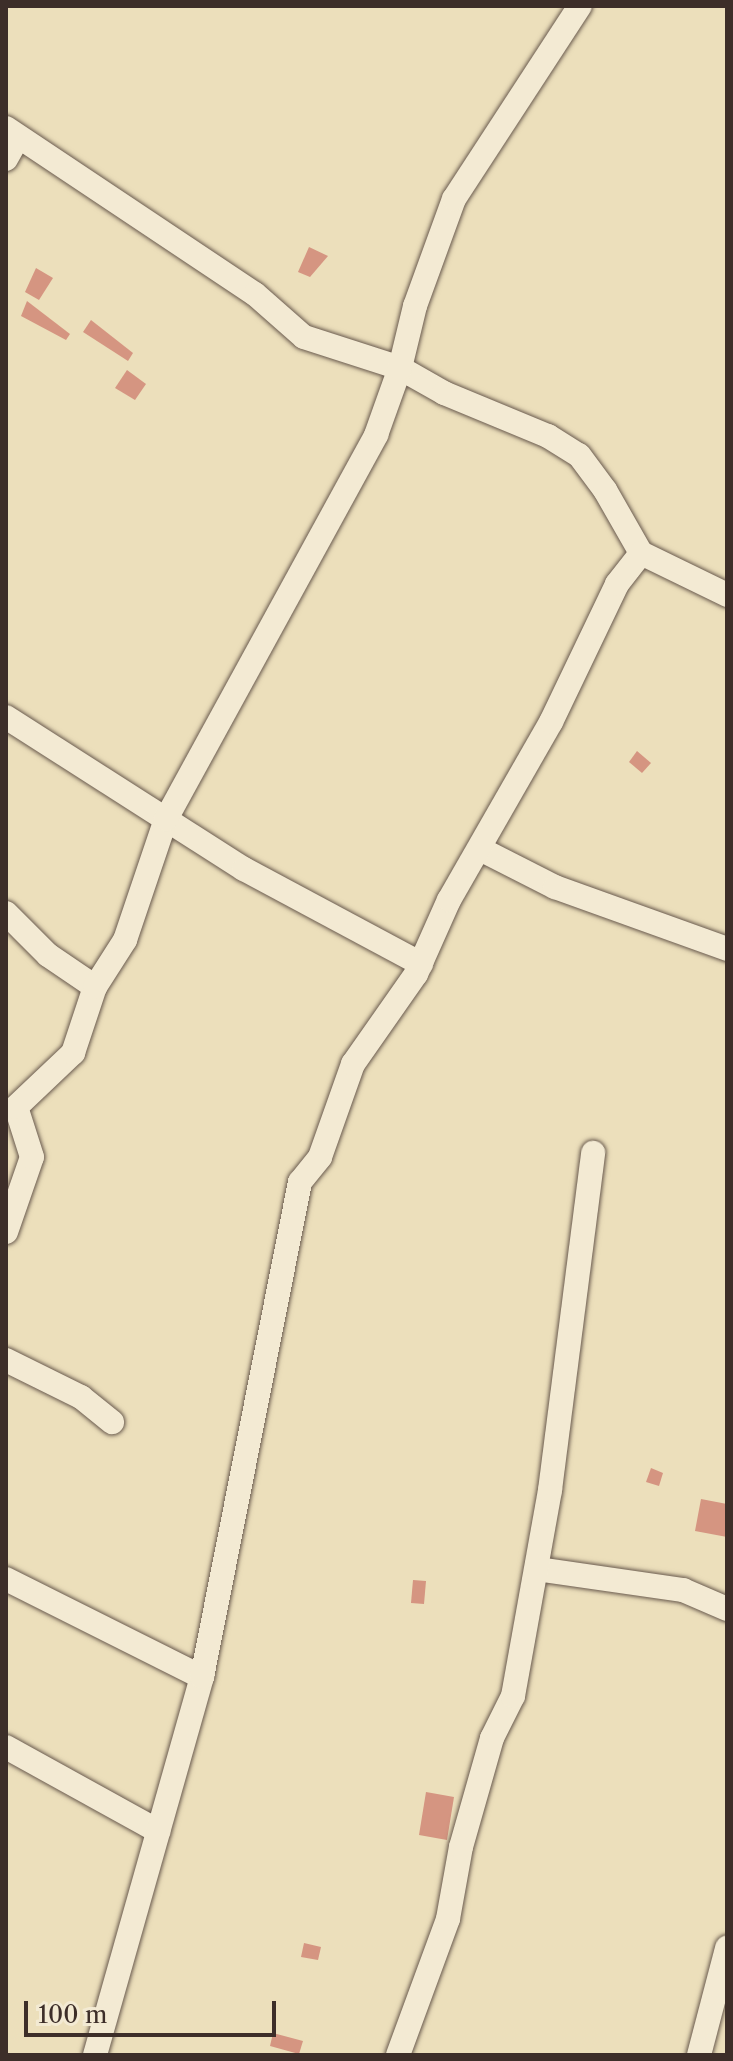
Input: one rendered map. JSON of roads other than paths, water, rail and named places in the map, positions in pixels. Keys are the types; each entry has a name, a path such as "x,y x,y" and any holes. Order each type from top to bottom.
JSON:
{"street":[{"path":"6,1232 32,1157 11,1107 73,1053 95,987 117,958 166,819 244,670 283,614 357,476 400,368 415,306 454,199 580,6"},
{"path":"6,159 12,133 255,294 304,337 400,368 444,393 548,436 579,455 605,490 641,553 725,590"},
{"path":"95,2055 202,1677 297,1190 320,1157 353,1064 421,964 449,900 551,722 617,584 641,553"},
{"path":"6,717 244,869 421,964"},
{"path":"480,849 555,887 727,949"},
{"path":"6,913 48,955 95,987"},
{"path":"398,2055 448,1919 492,1738 513,1696 537,1569 593,1153"},
{"path":"6,1360 81,1397 112,1422"},
{"path":"537,1569 683,1590 727,1609"},
{"path":"6,1579 202,1677"},
{"path":"6,1747 158,1831"},
{"path":"699,2055 727,1948"}]}
